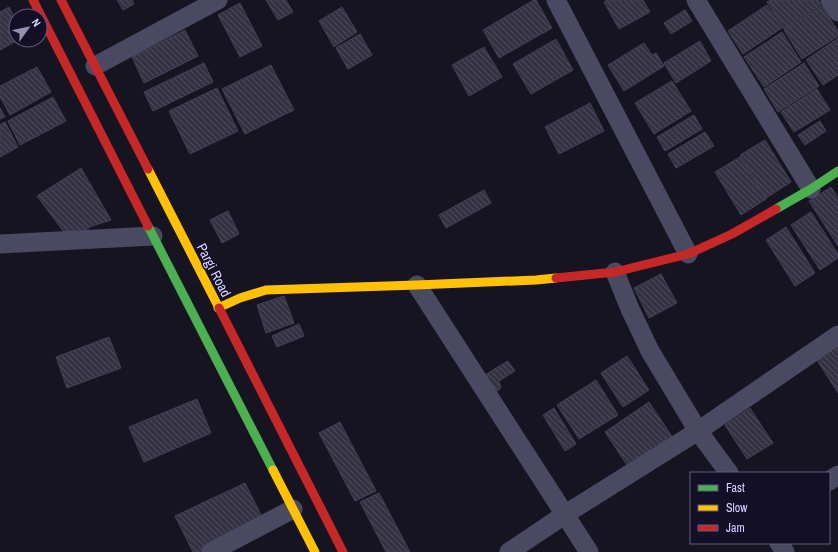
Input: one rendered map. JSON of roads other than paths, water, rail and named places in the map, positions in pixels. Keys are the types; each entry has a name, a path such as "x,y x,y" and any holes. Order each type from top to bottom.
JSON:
{"main road":[{"path":"33,0 315,552"},
{"name":"Pargi Road","path":"61,0 343,552"},
{"path":"218,308 240,298 266,290 536,280 615,272 688,254 732,234 811,189 838,171"}],"street":[{"path":"95,66 218,0"},
{"path":"556,0 688,254"},
{"path":"696,0 811,189"},
{"path":"830,0 838,12"},
{"path":"0,244 153,236"},
{"path":"615,272 630,309 650,351 698,431 728,472"},
{"path":"417,285 589,552"},
{"path":"509,552 564,514 698,431 838,335"},
{"path":"211,552 293,509"}]}
